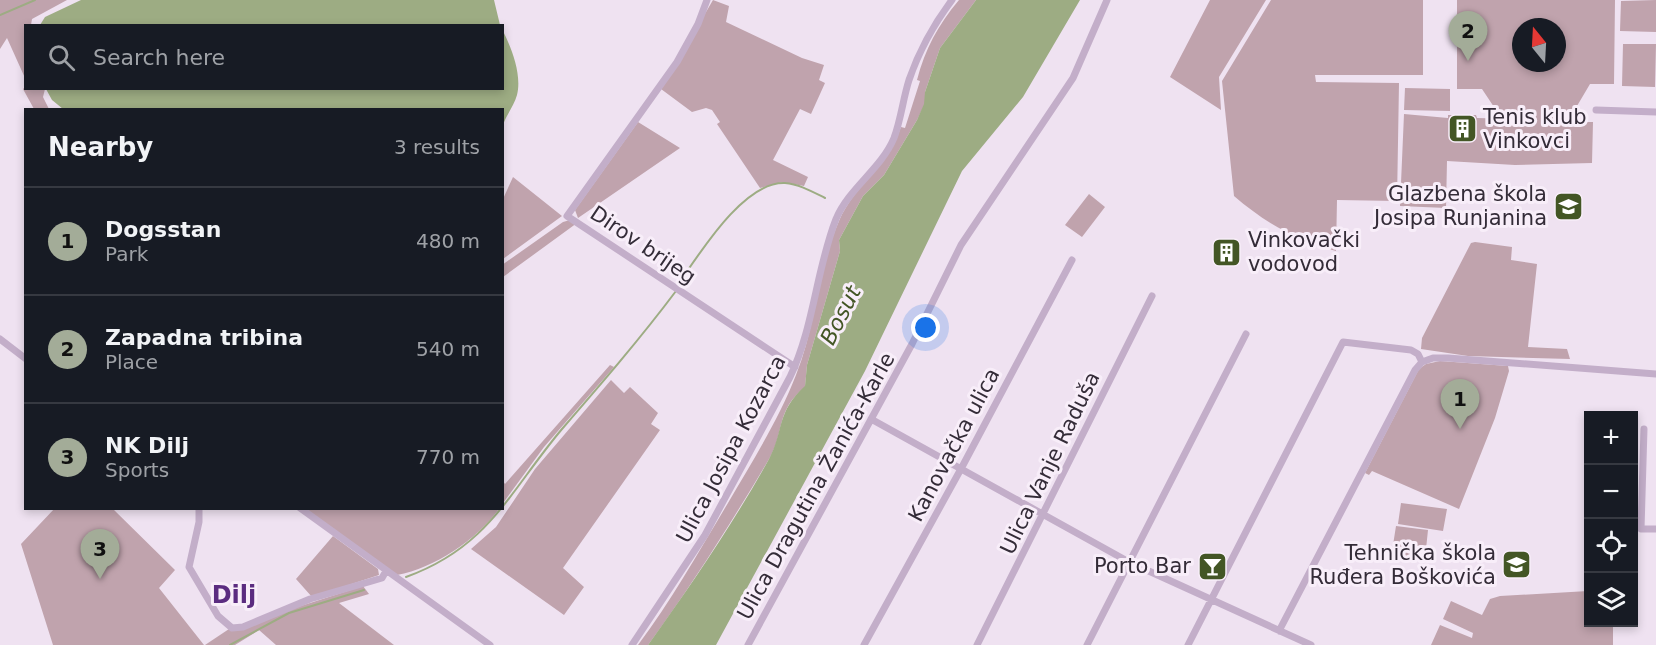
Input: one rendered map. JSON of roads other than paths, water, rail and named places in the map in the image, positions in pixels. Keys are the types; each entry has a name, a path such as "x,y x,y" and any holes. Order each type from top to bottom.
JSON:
{"street":[{"name":"Dirov brijeg","path":"707,0 698,24 677,62 567,216 795,367"},
{"name":"Ulica Josipa Kozarca","path":"632,645 705,535 795,367 837,217 847,198 881,160 894,138 909,80 922,48 952,0"},
{"name":"Ulica Dragutina Žanića-Karle","path":"748,645 912,344 961,245 1073,78 1107,0"},
{"path":"1596,110 1656,112"},
{"name":"Kanovačka ulica","path":"864,645 1072,260"},
{"name":"Ulica Vanje Raduša","path":"977,645 1152,296"},
{"path":"1087,645 1246,334"},
{"path":"0,339 24,357"},
{"path":"1188,645 1342,342 1399,348 1418,354 1422,362"},
{"path":"1279,631 1415,370 1422,362 1433,358 1448,358 1656,374"},
{"path":"871,419 962,467 1043,516 1130,562 1311,645"},
{"path":"1644,429 1641,529 1656,529"},
{"path":"199,510 199,522 189,567 218,616 232,628 243,627 310,599 382,578 386,572"},
{"path":"303,510 386,572 398,576 490,645"}],"water":[{"path":"81,0 494,0 500,24 41,24 45,17"},
{"name":"Bosut","path":"976,0 1080,0 1023,97 962,171 865,371 716,645 648,645 711,554 769,459 789,404 805,386 807,365 840,251 839,240 863,196 884,175 917,120 940,48"},
{"path":"504,33 515,62 518,79 516,99 504,123 504,108 62,108 52,100 47,90 504,90"}],"waterway":[{"path":"0,15 35,0"},
{"path":"679,283 725,221 754,194 770,185 785,183 801,187 825,198"},
{"path":"504,504 543,452 676,291"},
{"path":"406,577 434,565 458,550 478,534 499,510"},
{"path":"230,645 289,613 364,590"}],"place":[{"name":"Zapadna tribina","path":"1468,61"},
{"name":"Tenis klub Vinkovci","path":"1462,129"},
{"name":"Glazbena škola Josipa Runjanina","path":"1568,206"},
{"name":"Vinkovački vodovod","path":"1227,252"},
{"name":"Dogsstan","path":"1460,429"},
{"name":"Tehnička škola Ruđera Boškovića","path":"1517,565"},
{"name":"Porto Bar","path":"1212,566"},
{"name":"NK Dilj","path":"100,579"}],"district":[{"name":"Dilj","path":"234,595"}]}
